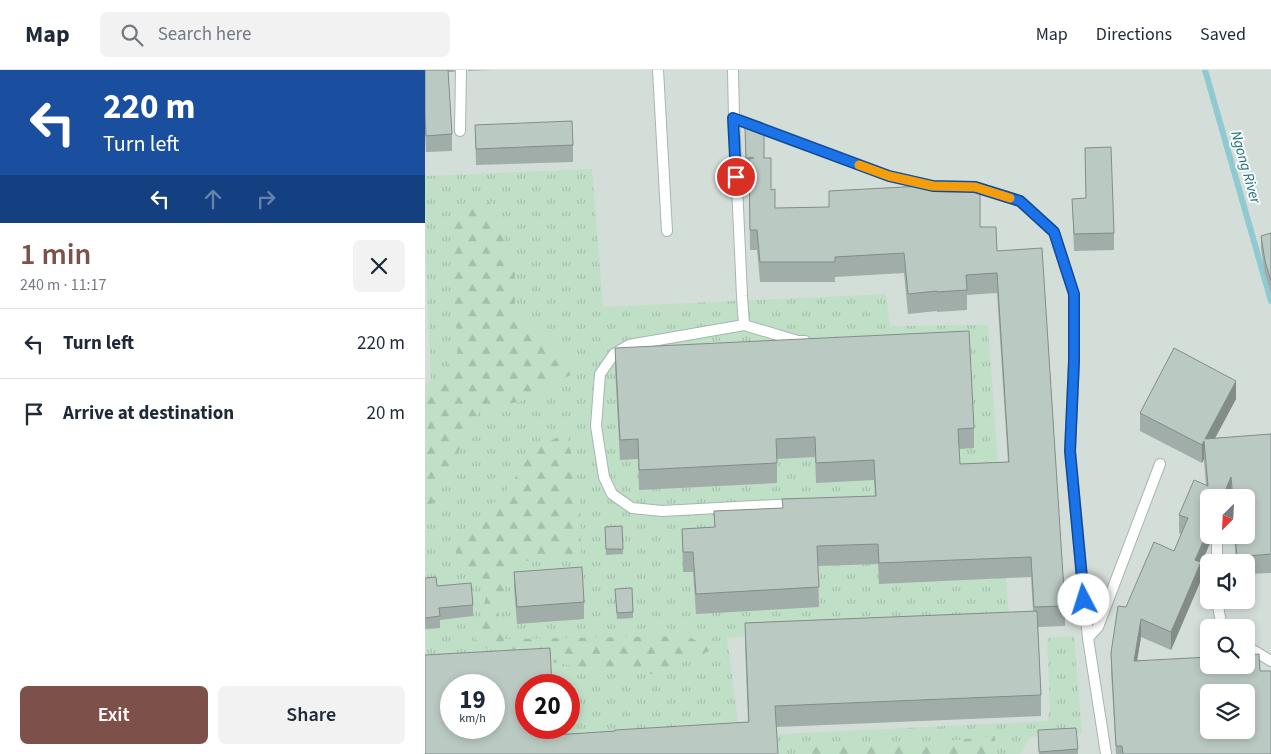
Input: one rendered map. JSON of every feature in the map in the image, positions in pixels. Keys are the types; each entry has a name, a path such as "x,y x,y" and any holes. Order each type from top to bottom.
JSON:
{"lane":[{"path":"460,130 461,70"},
{"path":"658,70 667,230"},
{"path":"733,70 733,118 744,325"},
{"path":"733,118 889,176 933,186 975,187 1020,201 1054,232 1074,294 1074,361 1070,451 1088,638 1106,754"},
{"path":"800,503 662,511 631,508 612,494 604,477 596,426 601,374 614,354 629,345 744,325 799,341 818,341"},
{"path":"1088,638 1098,627 1160,464"},
{"path":"1255,651 1271,661"}],"shaded area":[{"path":"425,70 1271,70 1271,754 425,754"}],"green space":[{"path":"592,169 603,307 886,294 890,326 988,325 1009,617 727,638 740,736 1047,721 1050,710 1047,638 1074,636 1082,734 1030,737 1020,754 425,754 425,384 431,381 425,239 425,176"},
{"path":"492,202 515,270 515,311 582,369 519,402 480,408 425,519 425,395 458,352 452,265 455,211"},
{"path":"567,433 580,497 581,556 515,562 497,604 503,639 688,636 712,650 654,674 587,669 474,646 487,592 460,563 452,543 507,490 535,448"},
{"path":"995,736 995,754 804,754 808,746 863,742 918,744"}],"building":[{"path":"425,70 448,70 452,134 426,136"},
{"path":"572,121 573,145 476,149 475,125"},
{"path":"745,128 764,128 764,158 771,158 771,190 775,189 775,208 829,207 829,191 980,183 980,227 996,227 997,251 1042,248 1065,606 1034,607 1031,557 879,563 878,544 817,546 819,587 696,594 693,552 683,552 682,529 715,527 714,511 783,508 782,499 876,496 874,460 816,463 815,437 776,439 777,463 639,470 638,439 620,440 615,348 969,331 974,428 958,429 960,464 1009,462 997,273 966,275 967,290 908,294 904,253 835,257 835,262 760,262 757,230 750,230 749,158 746,158"},
{"path":"1111,147 1114,233 1074,234 1072,199 1086,198 1085,148"},
{"path":"1271,233 1271,281 1265,261 1261,236"},
{"path":"1174,348 1236,381 1205,439 1271,434 1271,554 1237,554 1236,544 1255,544 1255,489 1232,489 1231,477 1226,489 1200,489 1200,544 1202,544 1195,560 1200,562 1200,564 1171,632 1141,619 1134,661 1200,657 1200,674 1255,674 1255,654 1259,654 1260,671 1271,671 1271,754 1123,754 1122,746 1116,746 1111,653 1118,606 1126,607 1154,542 1174,551 1188,518 1179,515 1194,480 1208,486 1204,441 1202,445 1140,413"},
{"path":"622,526 623,549 606,549 605,527"},
{"path":"582,567 584,602 517,607 514,572"},
{"path":"436,577 437,586 471,583 473,605 439,608 440,616 425,618 425,578"},
{"path":"632,588 633,612 617,613 615,589"},
{"path":"1037,611 1041,695 775,706 778,754 425,754 425,655 550,648 551,674 515,674 515,739 580,739 580,733 749,722 745,623"},
{"path":"1076,728 1078,749 1039,752 1038,730"}],"waterway":[{"name":"Ngong River","path":"1205,70 1271,301"}],"slow traffic":[{"path":"859,165 889,176 933,186 975,187 1010,198"}],"route":[{"path":"736,177 733,118 889,176 933,186 975,187 1020,201 1054,232 1074,294 1074,361 1070,451 1084,600"}]}
